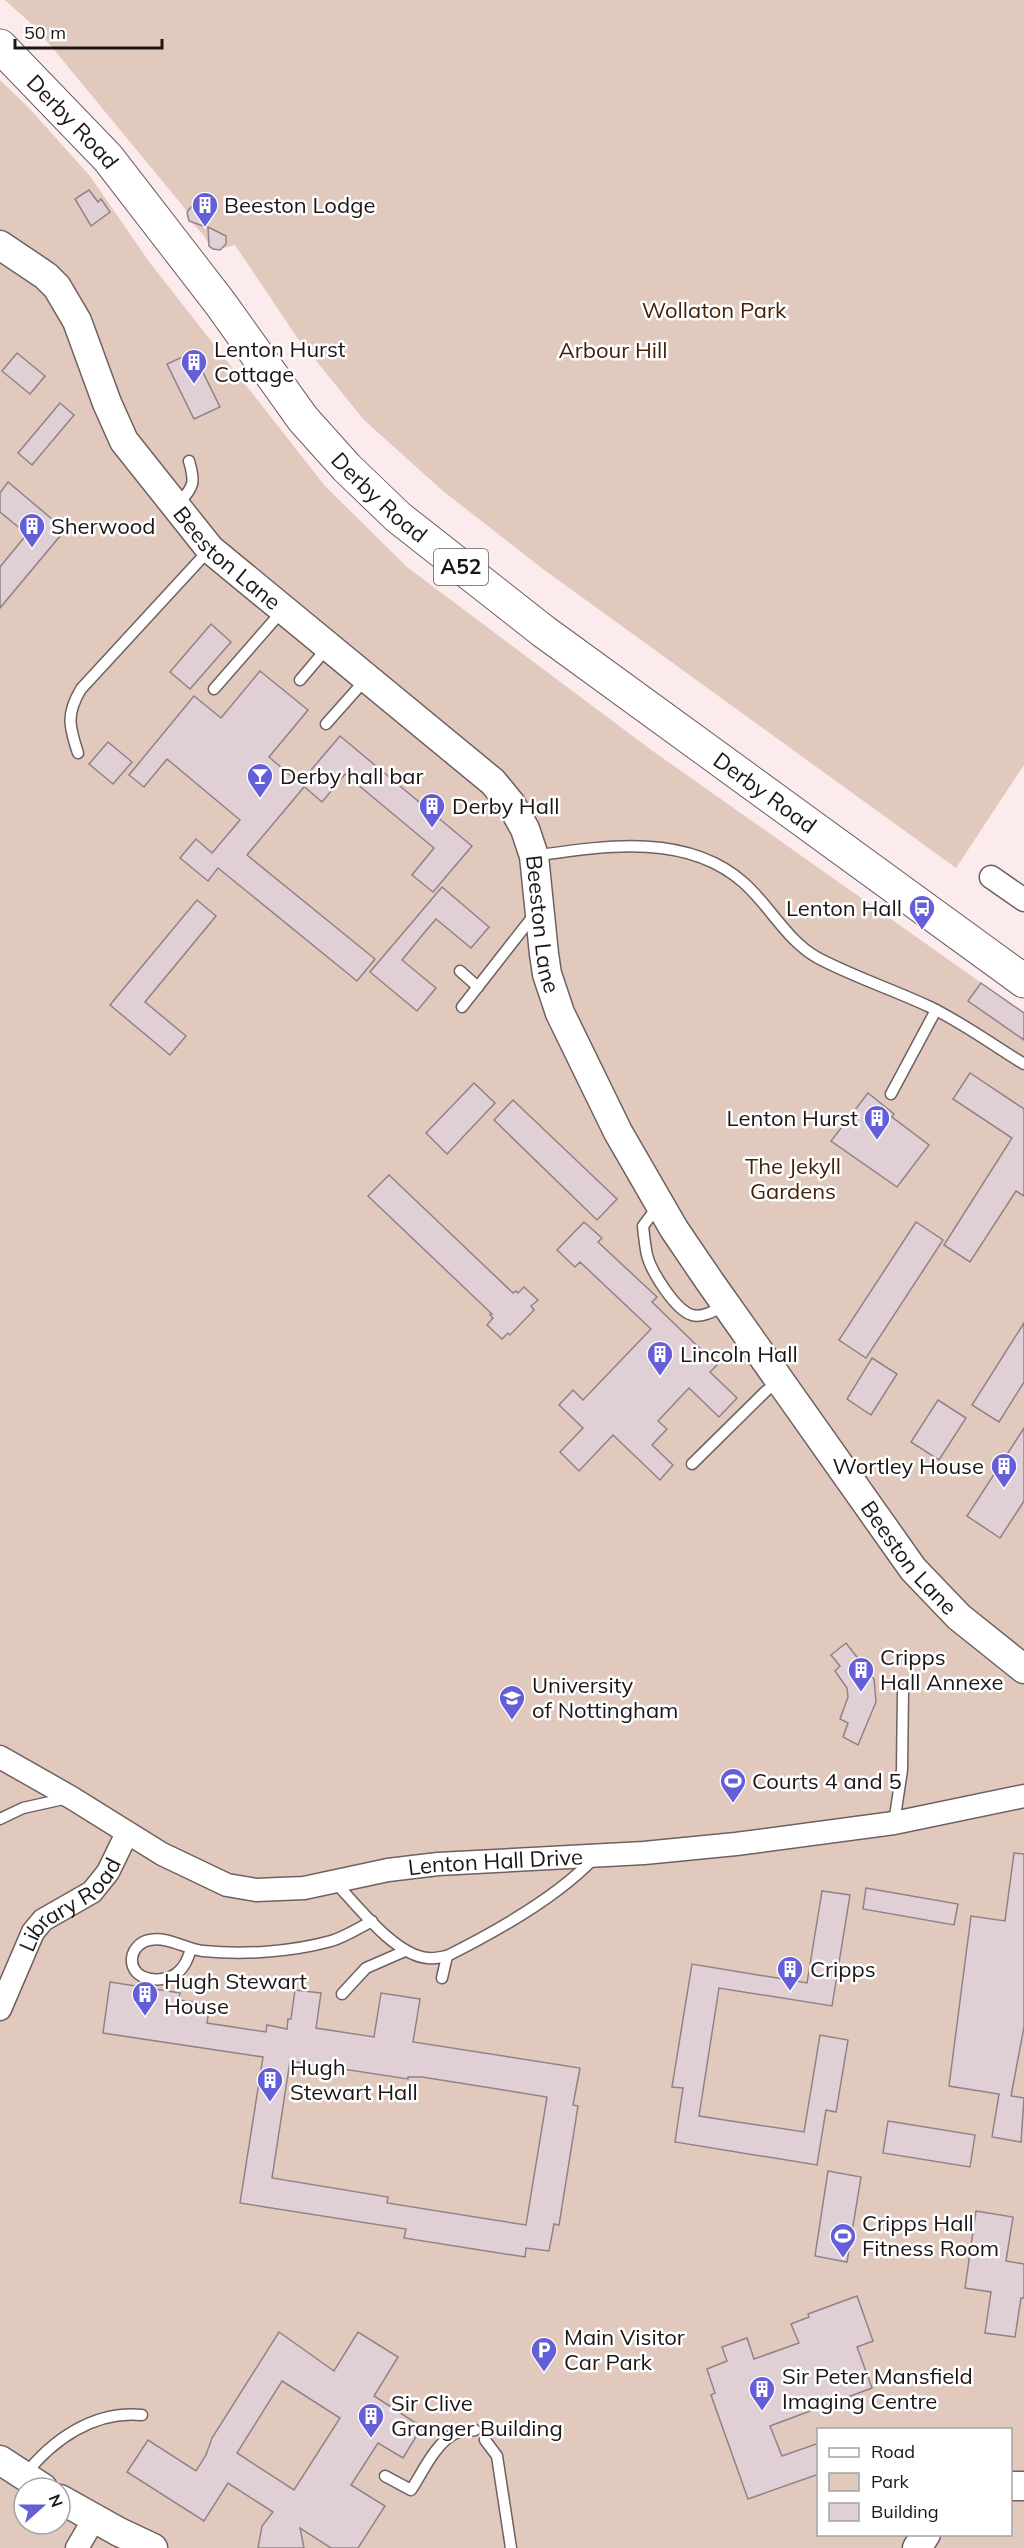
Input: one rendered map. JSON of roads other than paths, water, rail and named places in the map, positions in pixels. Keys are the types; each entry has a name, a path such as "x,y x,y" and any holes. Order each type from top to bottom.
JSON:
{"highway":[{"name":"Derby Road","path":"0,46 108,158 220,303 303,419 347,468 398,517 543,631 1024,981"}],"street":[{"name":"Beeston Lane","path":"0,245 46,276 66,301 77,321 107,403 124,441 210,549 493,782 511,804 525,829 534,856 538,910 547,974 560,1013 618,1132 660,1203 726,1305 913,1569 959,1617 1024,1669"},
{"path":"992,877 1024,900"},
{"name":"Lenton Hall Drive","path":"0,1757 72,1798 162,1854 226,1885 256,1890 304,1888 416,1866 476,1860 644,1853 736,1844 894,1823 1024,1796"},
{"name":"Library Road","path":"0,2009 33,1932 43,1920 92,1893 108,1872 127,1833"},
{"path":"0,2460 24,2476"},
{"path":"72,2506 153,2548"},
{"path":"77,2548 94,2519"}],"lane":[{"path":"176,508 193,486 194,478 189,461"},
{"path":"78,753 70,720 72,705 81,689 210,549"},
{"path":"214,689 284,610"},
{"path":"300,680 328,646"},
{"path":"326,724 366,679"},
{"path":"534,856 621,845 656,848 692,855 721,868 744,883 792,938 816,957 936,1010 1024,1064"},
{"path":"462,1007 538,910"},
{"path":"460,971 478,987"},
{"path":"891,1094 936,1010"},
{"path":"660,1203 643,1227 646,1254 660,1281 673,1300 684,1311 693,1315 701,1315 726,1305"},
{"path":"692,1464 766,1391 780,1381"},
{"path":"894,1823 902,1770 903,1690"},
{"path":"0,1819 22,1808 72,1798"},
{"path":"334,1881 372,1921 405,1951 427,1958 447,1956 487,1936 527,1911 581,1872 597,1854"},
{"path":"191,1950 177,1974 163,1981 146,1977 133,1965 132,1957 138,1946 150,1940 166,1940 191,1950 218,1952 295,1949 333,1940 372,1921"},
{"path":"342,1994 366,1968 405,1951"},
{"path":"442,1978 447,1956"},
{"path":"35,2476 45,2450 74,2431 102,2418 124,2414 142,2415"},
{"path":"386,2476 411,2490 436,2451 446,2440 457,2432 475,2430"},
{"path":"486,2440 497,2457 511,2548"}],"place":[{"name":"Beeston Lodge","path":"205,228"},
{"name":"Lenton Hurst Cottage","path":"194,385"},
{"name":"Sherwood","path":"32,549"},
{"name":"Derby hall bar","path":"260,799"},
{"name":"Derby Hall","path":"432,829"},
{"name":"Lenton Hall","path":"922,931"},
{"name":"Lenton Hurst","path":"877,1141"},
{"name":"Lincoln Hall","path":"660,1377"},
{"name":"Wortley House","path":"1004,1489"},
{"name":"Cripps Hall Annexe","path":"861,1693"},
{"name":"University of Nottingham","path":"512,1721"},
{"name":"Courts 4 and 5","path":"733,1804"},
{"name":"Cripps","path":"790,1992"},
{"name":"Hugh Stewart House","path":"145,2017"},
{"name":"Hugh Stewart Hall","path":"270,2103"},
{"name":"Cripps Hall Fitness Room","path":"843,2259"},
{"name":"Main Visitor Car Park","path":"544,2373"},
{"name":"Sir Peter Mansfield Imaging Centre","path":"762,2412"},
{"name":"Sir Clive Granger Building","path":"371,2439"}],"park label":[{"name":"Wollaton Park","path":"714,310"},
{"name":"Arbour Hill","path":"613,350"},
{"name":"The Jekyll Gardens","path":"793,1178"}]}
